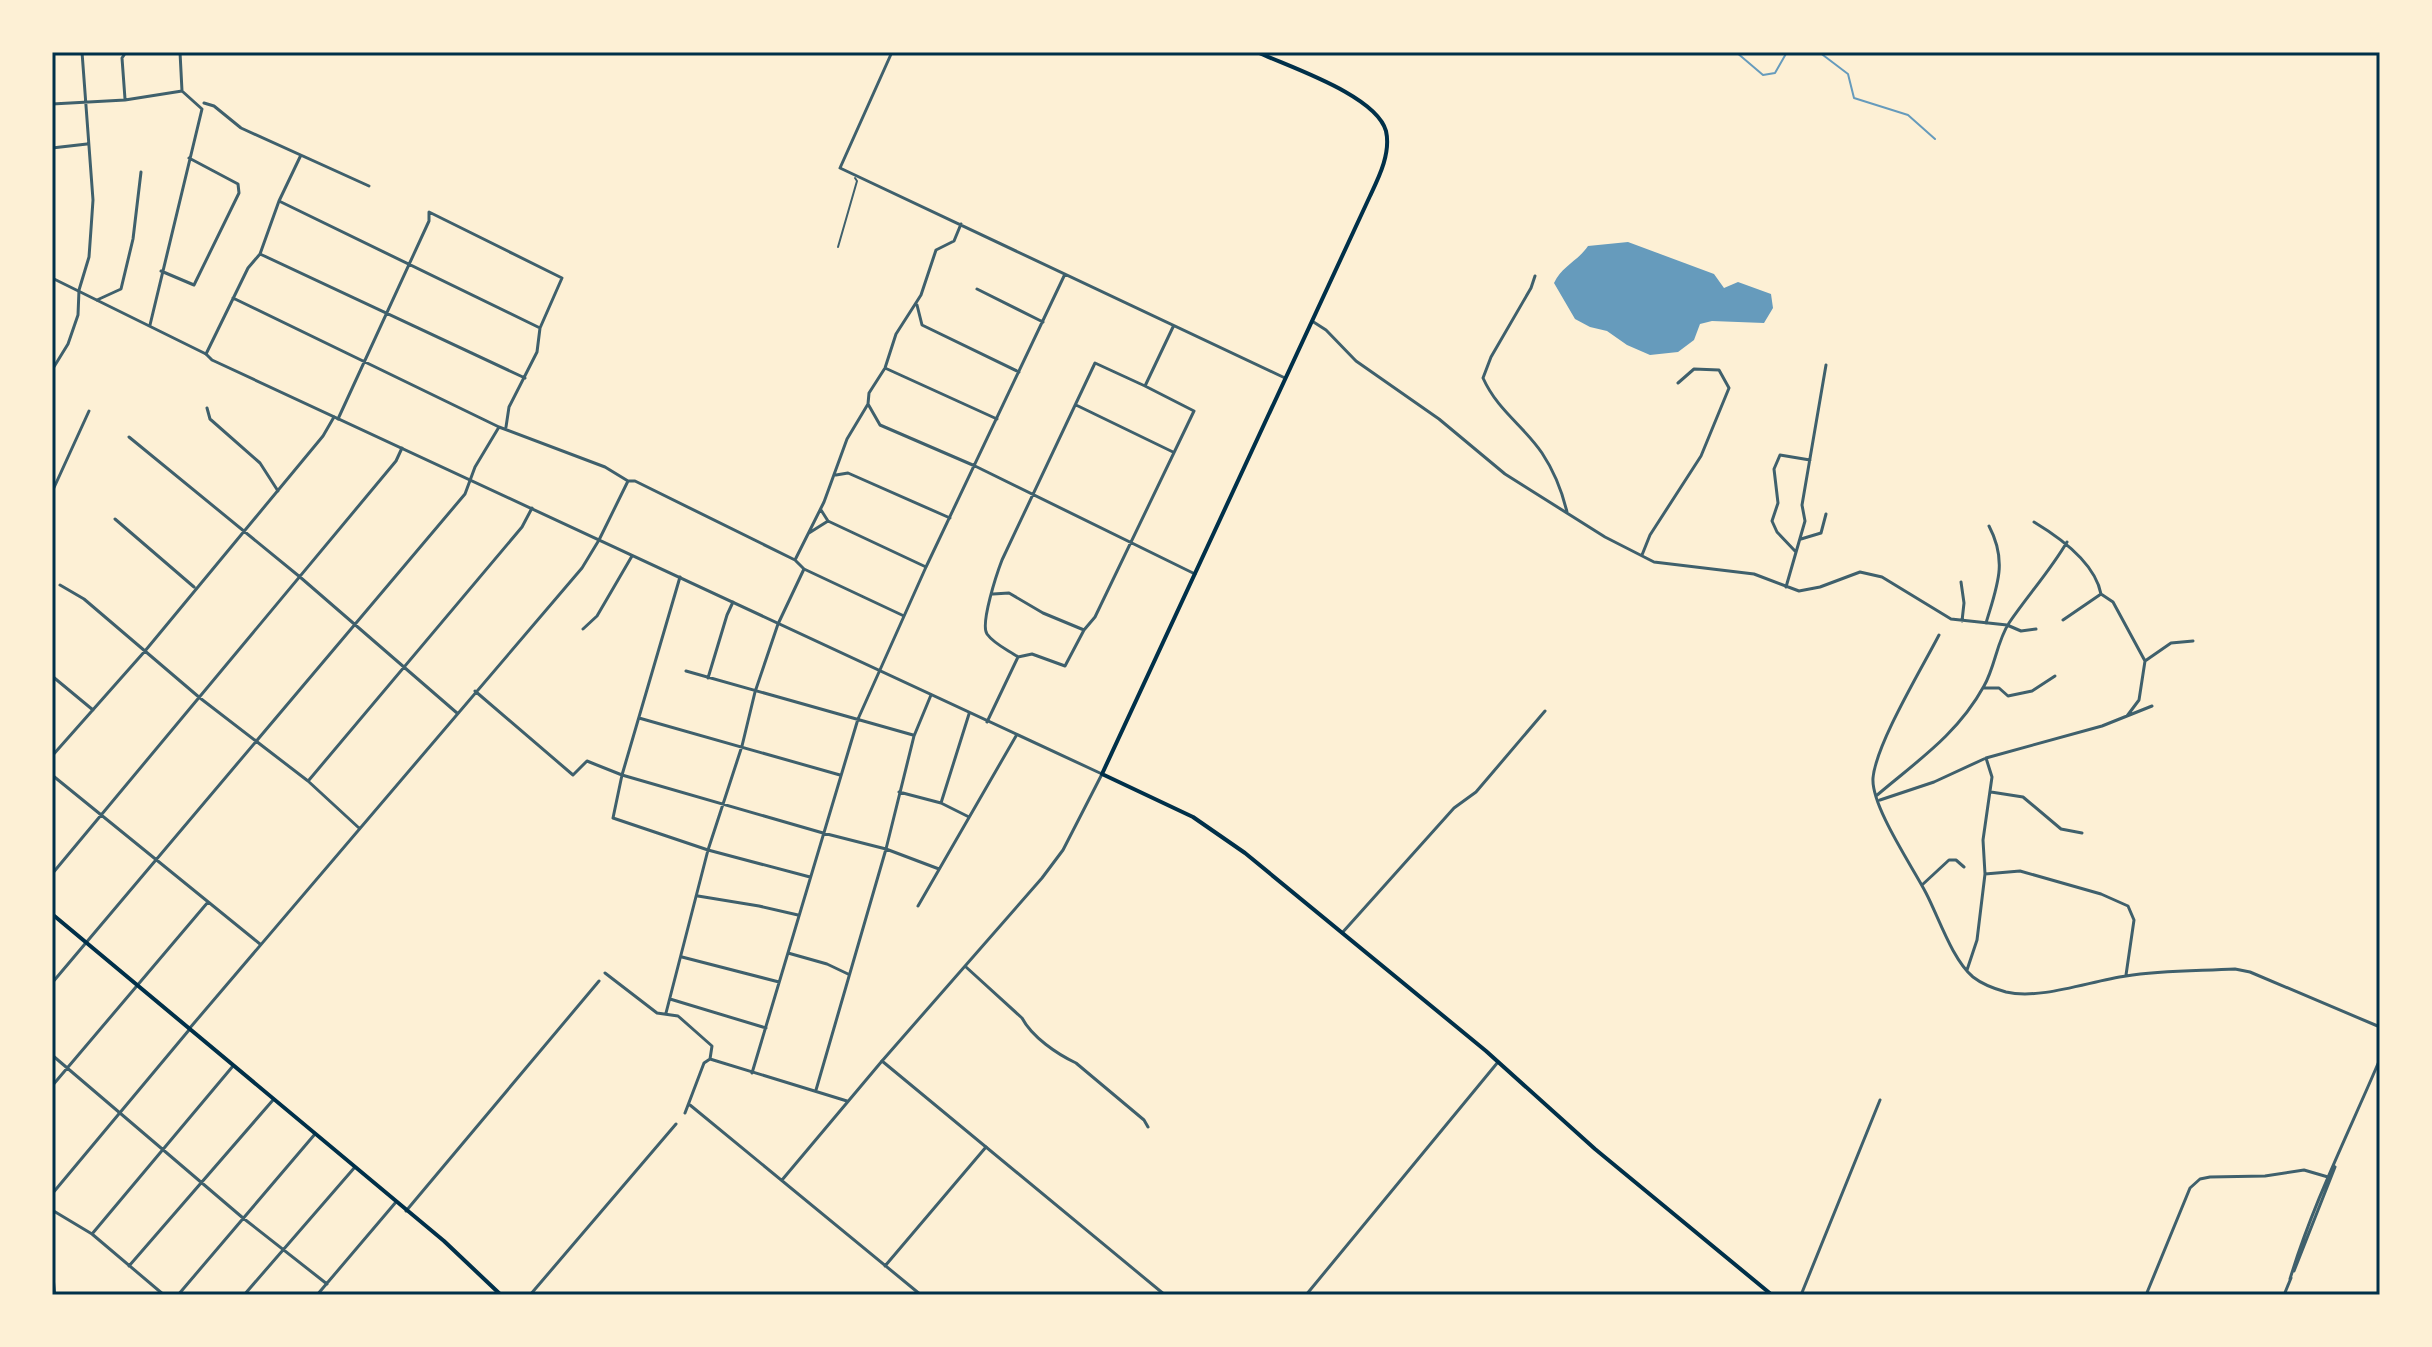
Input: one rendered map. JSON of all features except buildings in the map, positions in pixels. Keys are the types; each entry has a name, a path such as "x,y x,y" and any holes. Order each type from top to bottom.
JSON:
{"main road":[{"path":"1257,52 1364,103 1379,117 1385,130 1385,156 1380,174 1102,774 1206,826 1245,853 1498,1062 1595,1149 1772,1295"},
{"path":"52,914 355,1167 501,1295"},
{"path":"52,1269 54,1295"}],"street":[{"path":"52,370 68,344 78,315 79,290 89,257 93,200 82,52"},
{"path":"125,100 122,58 126,52"},
{"path":"150,328 161,271 202,109 182,91 180,52"},
{"path":"892,52 840,168 1285,378"},
{"path":"52,104 125,100 182,91"},
{"path":"204,103 214,106 241,128 369,186"},
{"path":"52,148 87,144"},
{"path":"206,354 248,268 260,254 279,201 300,157"},
{"path":"161,271 194,285 239,193 238,184 189,158"},
{"path":"97,300 121,289 133,239 141,172"},
{"path":"838,247 857,181 855,178"},
{"path":"279,201 540,328"},
{"path":"52,756 145,651 336,418 429,221 429,212 562,278 540,328 537,352 509,407 506,429"},
{"path":"795,560 821,510 847,439 885,368 896,334 926,283 936,250 954,241 961,224"},
{"path":"260,254 525,378"},
{"path":"752,1073 858,719 926,567 1065,274"},
{"path":"1535,276 1491,357 1483,378 1497,404 1541,451 1562,492 1567,512"},
{"path":"52,278 206,354 212,360 1102,774 1063,850 1042,878 782,1180"},
{"path":"977,289 1043,322"},
{"path":"233,298 499,427 605,467 628,481 635,481 700,511 795,560 804,569 904,616"},
{"path":"916,303 922,325 1019,372"},
{"path":"1312,321 1326,330 1356,361 1439,419 1505,474 1605,537 1654,562 1754,574 1786,587 1808,591 1860,572 1882,577 1941,614 1962,621 2007,625 2021,631 2036,629"},
{"path":"1145,386 1174,325"},
{"path":"52,356 58,358"},
{"path":"1095,363 1145,386 1194,411 1095,617 1084,630 1065,666 1032,654 1018,657 986,633 983,625 993,594 992,584 1002,560 1095,363"},
{"path":"1786,587 1805,521 1802,505 1826,365"},
{"path":"885,368 997,419"},
{"path":"1642,555 1650,535 1701,456 1729,388 1719,370 1694,369 1678,383"},
{"path":"868,404 880,425 975,466 1195,574"},
{"path":"1076,405 1174,452"},
{"path":"207,408 210,419 260,463 278,491"},
{"path":"52,492 89,411"},
{"path":"52,983 465,494 475,467 499,427"},
{"path":"129,437 300,577 457,713"},
{"path":"52,874 396,461 402,448"},
{"path":"1795,551 1777,532 1772,521 1778,503 1774,469 1780,455 1810,460"},
{"path":"834,475 848,473 950,518"},
{"path":"52,1194 582,568 628,481"},
{"path":"308,781 522,527 532,508"},
{"path":"821,510 828,521 926,567"},
{"path":"1800,540 1821,533 1826,514"},
{"path":"115,519 195,588"},
{"path":"808,533 828,521"},
{"path":"2034,522 2067,542 2099,584 2101,594 2113,602 2145,661 2139,700 2127,716"},
{"path":"1986,623 2001,566 1998,543 1989,526"},
{"path":"1878,798 1927,757 1984,688 2007,625 2047,574 2067,542"},
{"path":"583,629 597,616 632,555"},
{"path":"666,1013 708,850 742,746 755,692 778,624 804,569"},
{"path":"680,577 622,775 613,818 708,850 810,877"},
{"path":"1961,582 1964,603 1962,621"},
{"path":"60,585 84,599 200,698 308,781 359,828"},
{"path":"993,594 1009,593 1043,613 1084,630"},
{"path":"2063,620 2101,594"},
{"path":"708,678 733,602"},
{"path":"1939,635 1886,738 1873,781 1878,798 1947,937 1967,970 1986,985 2019,994 2126,976 2235,969 2250,972 2380,1027"},
{"path":"2145,661 2171,643 2193,641"},
{"path":"987,722 1018,657"},
{"path":"686,671 914,736"},
{"path":"52,676 93,710"},
{"path":"1984,688 1999,688 2008,696 2032,691 2055,676"},
{"path":"475,691 573,775 587,761 622,775 886,849 939,869"},
{"path":"816,1090 886,849 914,736 931,695"},
{"path":"1878,798 1934,782 1986,758 2102,726 2152,706"},
{"path":"1342,933 1454,808 1476,792 1545,711"},
{"path":"941,803 969,714"},
{"path":"639,718 840,775"},
{"path":"918,906 1016,736"},
{"path":"1967,970 1977,940 1985,874 1983,840 1992,777 1986,758"},
{"path":"52,775 261,945"},
{"path":"899,792 941,803 969,817"},
{"path":"1991,792 2023,797 2061,829 2082,833"},
{"path":"1922,885 1949,860 1956,860 1964,867"},
{"path":"1985,874 2020,871 2101,894 2128,906 2134,920 2126,976"},
{"path":"698,896 798,915"},
{"path":"52,1086 208,902"},
{"path":"788,953 849,974"},
{"path":"682,957 779,982"},
{"path":"966,967 1022,1018 1026,1026 1063,1057 1085,1070 1144,1120 1148,1127"},
{"path":"605,973 657,1013 678,1016 712,1046 710,1059 704,1063 685,1113"},
{"path":"406,1211 599,981"},
{"path":"669,999 766,1028"},
{"path":"52,1055 243,1218 327,1284"},
{"path":"710,1059 847,1101"},
{"path":"2284,1295 2299,1248 2380,1059"},
{"path":"882,1061 1165,1295"},
{"path":"1306,1295 1498,1062"},
{"path":"92,1234 233,1066"},
{"path":"129,1266 273,1100"},
{"path":"1801,1295 1880,1100"},
{"path":"690,1105 921,1295"},
{"path":"530,1295 676,1124"},
{"path":"178,1295 315,1134"},
{"path":"885,1266 986,1147"},
{"path":"2290,1279 2331,1184 2336,1163"},
{"path":"244,1295 355,1167"},
{"path":"2146,1295 2190,1188 2200,1179 2265,1176 2304,1170 2328,1177"},
{"path":"2328,1177 2331,1184"},
{"path":"317,1295 396,1202"},
{"path":"52,1210 92,1234 164,1295"},
{"path":"2299,1248 2301,1253 2304,1251"}],"water":[{"path":"1628,242 1714,274 1724,288 1738,282 1771,294 1773,308 1764,323 1712,321 1700,324 1694,340 1678,352 1650,355 1627,345 1607,331 1575,319 1554,283 1588,246"}],"waterway":[{"path":"1736,52 1763,75 1775,73 1787,52"},
{"path":"1819,52 1848,74 1854,98 1908,115 1935,139"}]}
